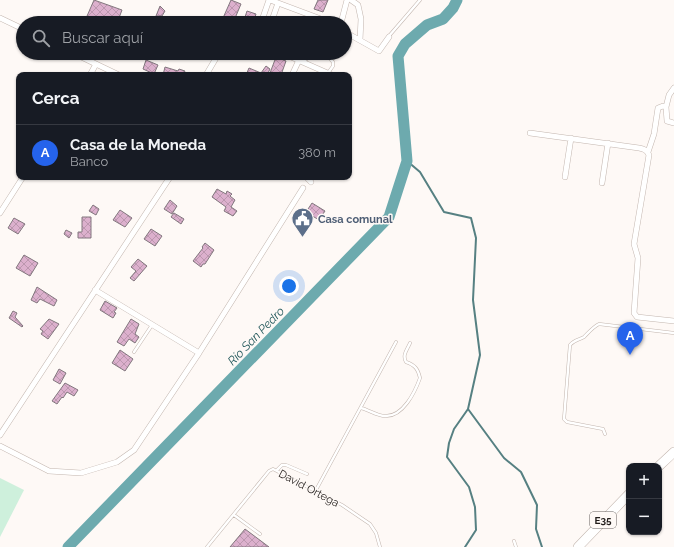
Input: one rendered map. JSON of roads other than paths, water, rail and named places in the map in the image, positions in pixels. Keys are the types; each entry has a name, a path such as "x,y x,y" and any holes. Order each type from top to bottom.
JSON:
{"highway":[{"path":"662,463 674,452"},
{"name":"E35","path":"578,547 626,497"}],"street":[{"path":"263,16 269,0 312,16"},
{"path":"343,16 347,0"},
{"path":"351,0 358,5 361,19 360,40"},
{"path":"273,16 278,3"},
{"path":"0,18 16,26"},
{"path":"352,36 379,51 389,37"},
{"path":"88,60 113,72"},
{"path":"208,72 215,60"},
{"path":"294,72 301,61 326,72"},
{"path":"92,72 96,64"},
{"path":"674,88 669,94 666,107 667,121 674,123"},
{"path":"666,107 662,106 658,108 654,134 648,152 649,155 634,244 638,258 634,313 637,318 674,321"},
{"path":"530,133 608,143 639,148 648,152"},
{"path":"565,177 571,138"},
{"path":"602,183 608,143"},
{"path":"0,213 22,180"},
{"path":"0,435 168,180"},
{"path":"0,446 49,471 81,473 117,462 134,450 199,353 303,188"},
{"path":"95,290 199,353"}],"lane":[{"path":"389,37 420,0"},
{"path":"331,72 333,66 332,60"},
{"path":"134,352 152,324"},
{"path":"605,434 603,429 567,422 564,419 570,345 599,324 674,333"},
{"path":"316,490 396,342"},
{"path":"361,408 386,416 393,415 404,407 411,398 420,378 416,368 404,359 410,343"},
{"path":"276,470 282,465 286,465 307,474"},
{"name":"David Ortega","path":"207,547 269,471 273,469 316,490 370,524 376,533 380,547"},
{"path":"234,515 260,534"},
{"path":"514,541 516,547"}],"waterway":[{"name":"Río San Pedro","path":"68,547 389,217 407,161 398,56 405,44 427,25 443,19 453,8 457,0"},
{"path":"407,161 420,172 444,212 471,218 476,238 473,300 480,355 468,409 454,429 449,443 447,457 469,487 475,507 476,530 465,547"},
{"path":"468,409 504,458 521,472 537,505 536,529 542,547"}],"place":[{"name":"Casa comunal","path":"302,238"},
{"name":"Casa de la Moneda","path":"630,355"}]}
